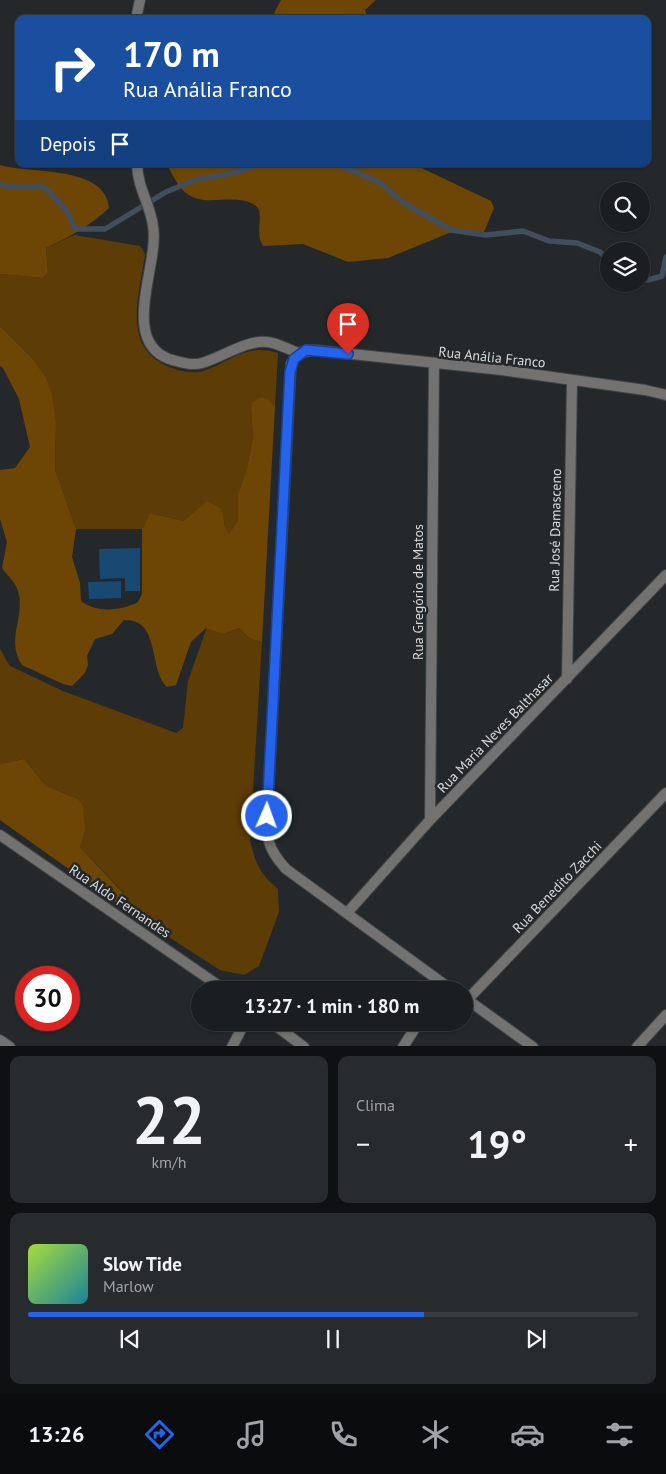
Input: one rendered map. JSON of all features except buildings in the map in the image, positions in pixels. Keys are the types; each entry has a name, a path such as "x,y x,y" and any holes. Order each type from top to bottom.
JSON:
{"street":[{"path":"137,15 140,0"},
{"path":"137,167 138,182 153,226 152,267 142,315 146,333 154,347 164,357 183,364 201,364 254,344 266,342 299,354 291,364 288,395 267,832 269,847 286,869 438,981"},
{"name":"Rua Anália Franco","path":"299,354 314,350 434,365 502,370 645,390 666,395"},
{"name":"Rua Gregório de Matos","path":"430,820 434,365"},
{"name":"Rua José Damasceno","path":"567,678 572,381"},
{"name":"Rua Maria Neves Balthasar","path":"347,913 430,820 666,575"},
{"name":"Rua Benedito Zacchi","path":"473,992 666,793"},
{"name":"Rua Aldo Fernandes","path":"0,836 212,981"},
{"path":"473,1004 534,1046"},
{"path":"637,1046 666,1015"},
{"path":"232,1046 240,1031"},
{"path":"283,1031 304,1046"},
{"path":"404,1046 413,1031"},
{"path":"0,1040 10,1046"}],"shaded area":[{"path":"281,0 376,0 365,10 367,15 273,15"},
{"path":"0,165 81,178 95,184 105,194 109,208 79,231 46,248 48,273 43,278 0,274"},
{"path":"169,167 419,167 491,201 494,208 484,232 449,233 388,258 348,262 303,244 263,246 259,235 260,213 256,206 247,201 195,198 186,193"},
{"path":"74,235 140,246 145,254 137,302 139,333 144,347 154,358 169,367 196,372 206,370 249,351 267,350 278,353 275,406 269,400 251,410 253,436 247,468 238,494 238,521 229,535 225,527 222,509 184,521 150,513 142,529 76,529 55,469 56,422 30,356 0,326 0,274 43,278 48,273 46,248"},
{"path":"0,326 30,356 46,378 52,395 56,422 55,469 76,529 72,557 80,583 81,601 87,605 101,609 117,609 138,602 142,594 142,529 150,513 184,521 207,501 222,509 225,527 229,534 238,521 238,494 247,468 253,436 251,410 253,402 261,397 269,400 275,406 262,642 249,638 239,628 223,634 206,628 191,642 176,685 167,687 161,679 149,636 144,627 136,622 124,620 112,634 95,639 87,656 88,665 85,673 72,686 63,684 22,665 17,656 15,646 20,600 17,588 2,568 7,542 0,519 0,470 15,468 30,447 19,399 3,368 0,366"},
{"path":"207,627 223,634 239,628 249,638 262,642 250,840 259,868 266,878 278,889 279,912 259,966 244,975 220,970 122,907 124,893 80,847 85,831 78,799 46,786 24,759 0,764 0,649 10,666 63,691 176,733 183,728 188,681"},
{"path":"24,759 46,786 78,799 83,806 85,831 80,847 124,894 122,907 0,820 0,764"}],"waterway":[{"path":"0,184 8,187 44,187 67,211 75,229 105,229 166,192 195,180 238,172 250,167"},
{"path":"344,167 379,182 404,203 451,230 486,235 523,231 549,241 577,243 600,252"},
{"path":"650,279 662,276 666,257"}],"route":[{"path":"267,816 286,429 291,364 299,354 306,350 348,354"}]}
